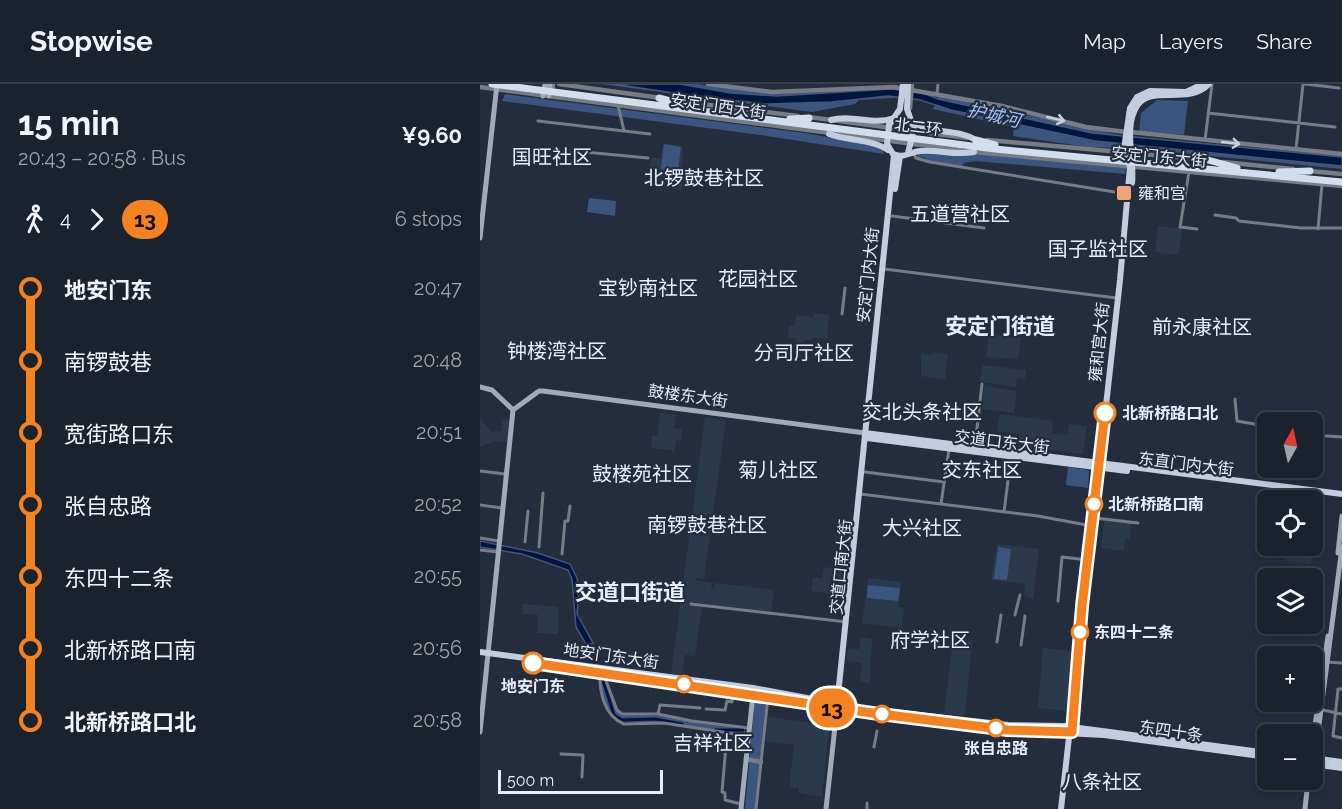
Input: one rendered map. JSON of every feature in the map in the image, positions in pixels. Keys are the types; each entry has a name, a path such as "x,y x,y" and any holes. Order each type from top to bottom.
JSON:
{"highway":[{"name":"北二环","path":"520,84 760,120 995,147 1209,167"},
{"name":"北二环","path":"495,86 619,103 790,119 1026,152 1088,156"},
{"path":"659,98 692,109"},
{"path":"667,111 692,109"},
{"path":"790,119 809,117"},
{"path":"760,120 784,128"},
{"path":"976,140 995,147"},
{"path":"974,152 995,147"},
{"path":"1026,152 1051,159"},
{"path":"1209,167 1293,182"},
{"path":"1209,167 1341,179"},
{"path":"1268,176 1309,175"}],"main road":[{"path":"541,84 546,96"},
{"path":"546,96 552,84"},
{"path":"1132,167 1127,151 1128,133 1130,108 1137,97 1158,90 1186,92 1203,84"},
{"path":"1128,133 1135,110 1145,98 1155,95 1189,96 1210,84"},
{"path":"895,154 887,144 890,125 904,102 906,85"},
{"path":"480,238 482,191 495,86"},
{"path":"904,102 913,119 922,127 959,132 976,140"},
{"path":"831,120 844,117 882,122 894,116"},
{"path":"911,151 913,119"},
{"path":"830,134 845,140 882,145 895,154 911,151 956,155 974,152"},
{"name":"安定门内大街","path":"884,269 892,216 895,154"},
{"name":"安定门内大街","path":"867,435 895,154"},
{"name":"雍和宫大街","path":"1061,809 1127,194 1132,167"},
{"name":"雍和宫大街","path":"1125,223 1129,215 1132,167"},
{"path":"480,387 492,390 513,410 500,541 484,654 480,732"},
{"name":"鼓楼东大街","path":"513,410 539,391 543,391 867,435"},
{"name":"交道口东大街","path":"867,435 1099,465"},
{"name":"交道口南大街","path":"861,494 867,435"},
{"name":"交道口南大街","path":"838,706 867,435"},
{"name":"交道口东大街","path":"949,446 975,446 1011,454"},
{"name":"东直门内大街","path":"1099,465 1342,495"},
{"path":"1323,710 1342,516"},
{"path":"1316,724 1342,547"},
{"name":"地安门东大街","path":"484,654 733,691 753,691 768,697 838,706"},
{"name":"地安门东大街","path":"484,654 753,691 838,706"},
{"path":"741,806 753,691"},
{"path":"827,809 838,706 1008,730 1071,729"},
{"name":"东四十条","path":"1071,729 1257,752"},
{"name":"东四十条","path":"1071,729 1257,755"},
{"path":"1323,761 1342,762"},
{"path":"1323,763 1342,768"},
{"path":"1305,809 1308,790"}],"street":[{"path":"546,96 559,84"},
{"name":"安定门西大街","path":"559,84 596,86 659,98 831,120"},
{"path":"708,84 772,92 809,92 890,85 918,87 1086,127 1342,154"},
{"path":"809,92 810,84"},
{"path":"937,93 938,84"},
{"path":"1205,140 1210,84"},
{"path":"1296,149 1304,84 1339,88"},
{"name":"安定门西大街","path":"483,86 974,152"},
{"path":"619,103 624,131"},
{"path":"1208,113 1335,127"},
{"name":"安定门东大街","path":"831,120 1088,156 1132,167 1191,172 1209,167 1309,175"},
{"path":"538,121 650,134"},
{"path":"1086,127 1100,132 1168,139 1172,137"},
{"path":"574,151 648,158"},
{"path":"911,151 916,158 930,162 1127,194"},
{"name":"安定门东大街","path":"974,152 1051,159 1127,151 1195,159 1209,167 1293,182 1334,186 1341,179"},
{"path":"1195,159 1180,227 1197,229"},
{"path":"1334,186 1341,179"},
{"path":"1318,229 1322,184"},
{"path":"1215,215 1236,218 1239,221 1318,229 1342,228"},
{"path":"892,216 984,228"},
{"path":"884,269 1117,298"},
{"path":"842,314 845,288"},
{"path":"975,446 982,384"},
{"path":"1235,399 1237,421 1257,424"},
{"path":"1323,436 1342,437"},
{"path":"941,504 949,446"},
{"path":"1005,512 1011,454"},
{"path":"480,471 507,474"},
{"path":"865,472 944,482"},
{"path":"539,547 543,493"},
{"path":"861,494 1005,512 1092,526"},
{"path":"480,505 503,508"},
{"path":"562,554 564,528 570,506"},
{"path":"525,542 528,512"},
{"path":"1093,517 1138,523"},
{"path":"480,538 500,541"},
{"path":"480,550 498,552"},
{"path":"1058,601 1062,556 1088,560"},
{"path":"1015,615 1020,595"},
{"path":"690,604 847,623"},
{"path":"997,642 1001,615"},
{"path":"1021,645 1025,616"},
{"path":"1326,662 1342,663"},
{"path":"603,673 617,710 627,715 658,714 692,722 749,728"},
{"path":"603,673 599,687 607,709 618,722 653,723 748,736"},
{"path":"1342,689 1338,689 1334,736 1342,738"},
{"path":"706,709 725,710 727,701 732,702 733,691"},
{"path":"756,809 768,697"},
{"path":"658,714 660,705 700,708"},
{"path":"1323,710 1342,714"},
{"path":"626,724 627,715"},
{"path":"691,728 692,722"},
{"path":"874,747 877,731"},
{"path":"727,733 722,792 725,793 725,800 741,806"},
{"path":"561,754 583,755 582,777"},
{"path":"746,759 761,762"},
{"path":"867,804 867,809"}],"shaded area":[{"path":"601,84 696,84 778,94 873,87 896,88 894,98 859,100 855,104 812,112"},
{"path":"505,94 805,133 882,147 884,154 502,101"},
{"path":"939,96 1119,135 1117,148 1088,147 1013,136 1014,127 933,109"},
{"path":"1157,100 1188,101 1184,135 1139,131 1141,113"},
{"path":"1138,137 1342,156 1342,169 1151,150 1137,147"},
{"path":"663,143 683,146 682,190 648,186 651,158 660,158"},
{"path":"664,144 681,147 677,178 660,176"},
{"path":"920,152 955,156 974,153 1126,168 1125,174 975,161 964,163 961,167 930,162 925,158 917,157"},
{"path":"589,198 616,201 615,216 587,212"},
{"path":"1158,226 1182,229 1179,255 1155,252"},
{"path":"814,313 829,315 827,339 813,337 812,340 804,340 804,345 795,344 796,339 788,338 789,325 795,325 796,315 813,317"},
{"path":"989,334 1021,338 1018,359 986,357"},
{"path":"932,352 948,354 945,380 921,376 921,354 931,355"},
{"path":"982,365 1026,370 1025,379 1017,378 1016,387 980,382"},
{"path":"984,386 1017,391 1014,413 982,409"},
{"path":"660,413 676,415 674,428 683,429 681,441 676,440 674,454 671,450 651,448 652,436 657,436"},
{"path":"1000,414 1053,421 1052,434 1067,435 1069,424 1087,426 1083,454 1018,446 1019,434 997,431"},
{"path":"705,417 726,420 704,579 696,578 696,580 712,583 711,588 714,588 715,583 774,590 771,612 693,602 693,605 702,607 695,656 685,655 682,675 671,674"},
{"path":"480,419 492,432 501,431 502,419 509,420 507,442 495,441 480,447"},
{"path":"1068,467 1089,470 1088,488 1066,485"},
{"path":"1104,520 1132,523 1130,539 1125,539 1124,551 1101,548"},
{"path":"997,544 1039,549 1033,599 1024,595 1025,584 991,580"},
{"path":"998,547 1011,549 1007,580 994,579"},
{"path":"1286,556 1312,556 1311,564 1285,560"},
{"path":"824,567 846,570 842,595 811,591 813,577 822,578"},
{"path":"868,578 901,582 898,607 904,609 902,628 862,623"},
{"path":"868,585 900,588 898,601 867,598"},
{"path":"523,604 558,607 558,634 537,633 538,615 523,614"},
{"path":"861,637 872,639 870,684 860,681 862,663 846,661 848,648 859,649"},
{"path":"953,639 972,642 965,716 944,714"},
{"path":"1043,648 1073,651 1068,711 1038,708"},
{"path":"601,677 605,678 616,709 623,715 660,716 745,729 745,734 671,724 618,721 605,701"},
{"path":"755,698 766,701 755,809 745,809"},
{"path":"768,717 830,725 822,797 799,793 799,788 789,787 794,745 765,742"}],"water":[{"name":"护城河","path":"614,84 680,84 731,93 777,96 891,89 923,93 938,99 1092,133 1342,157 1342,166 1095,141 951,110 920,100 888,96 832,102 768,104 707,98"},
{"path":"480,541 538,553 570,564 577,578 579,590 577,614 593,643 587,646 576,627 572,579 568,570 522,554 480,547"}],"waterway":[{"path":"602,677 614,715 622,720 655,719 682,724"},
{"path":"715,730 743,730"}],"bus line":[{"name":"13","path":"533,663 872,713 1008,730 1072,732 1082,606 1105,413"}],"place":[{"name":"雍和宫","path":"1124,193"},
{"name":"北新桥路口北","path":"1105,413"},
{"name":"北新桥路口南","path":"1094,504"},
{"name":"东四十二条","path":"1080,632"},
{"name":"地安门东","path":"533,663"},
{"name":"张自忠路","path":"996,728"}],"district":[{"name":"国旺社区","path":"552,157"},
{"name":"北锣鼓巷社区","path":"704,178"},
{"name":"五道营社区","path":"960,214"},
{"name":"国子监社区","path":"1098,249"},
{"name":"花园社区","path":"758,279"},
{"name":"宝钞南社区","path":"648,288"},
{"name":"安定门街道","path":"1000,326"},
{"name":"前永康社区","path":"1202,327"},
{"name":"钟楼湾社区","path":"557,351"},
{"name":"分司厅社区","path":"804,353"},
{"name":"交北头条社区","path":"922,412"},
{"name":"菊儿社区","path":"778,470"},
{"name":"交东社区","path":"982,470"},
{"name":"鼓楼苑社区","path":"642,474"},
{"name":"南锣鼓巷社区","path":"707,525"},
{"name":"大兴社区","path":"922,528"},
{"name":"交道口街道","path":"630,592"},
{"name":"府学社区","path":"930,640"},
{"name":"吉祥社区","path":"713,743"},
{"name":"八条社区","path":"1102,782"}]}
